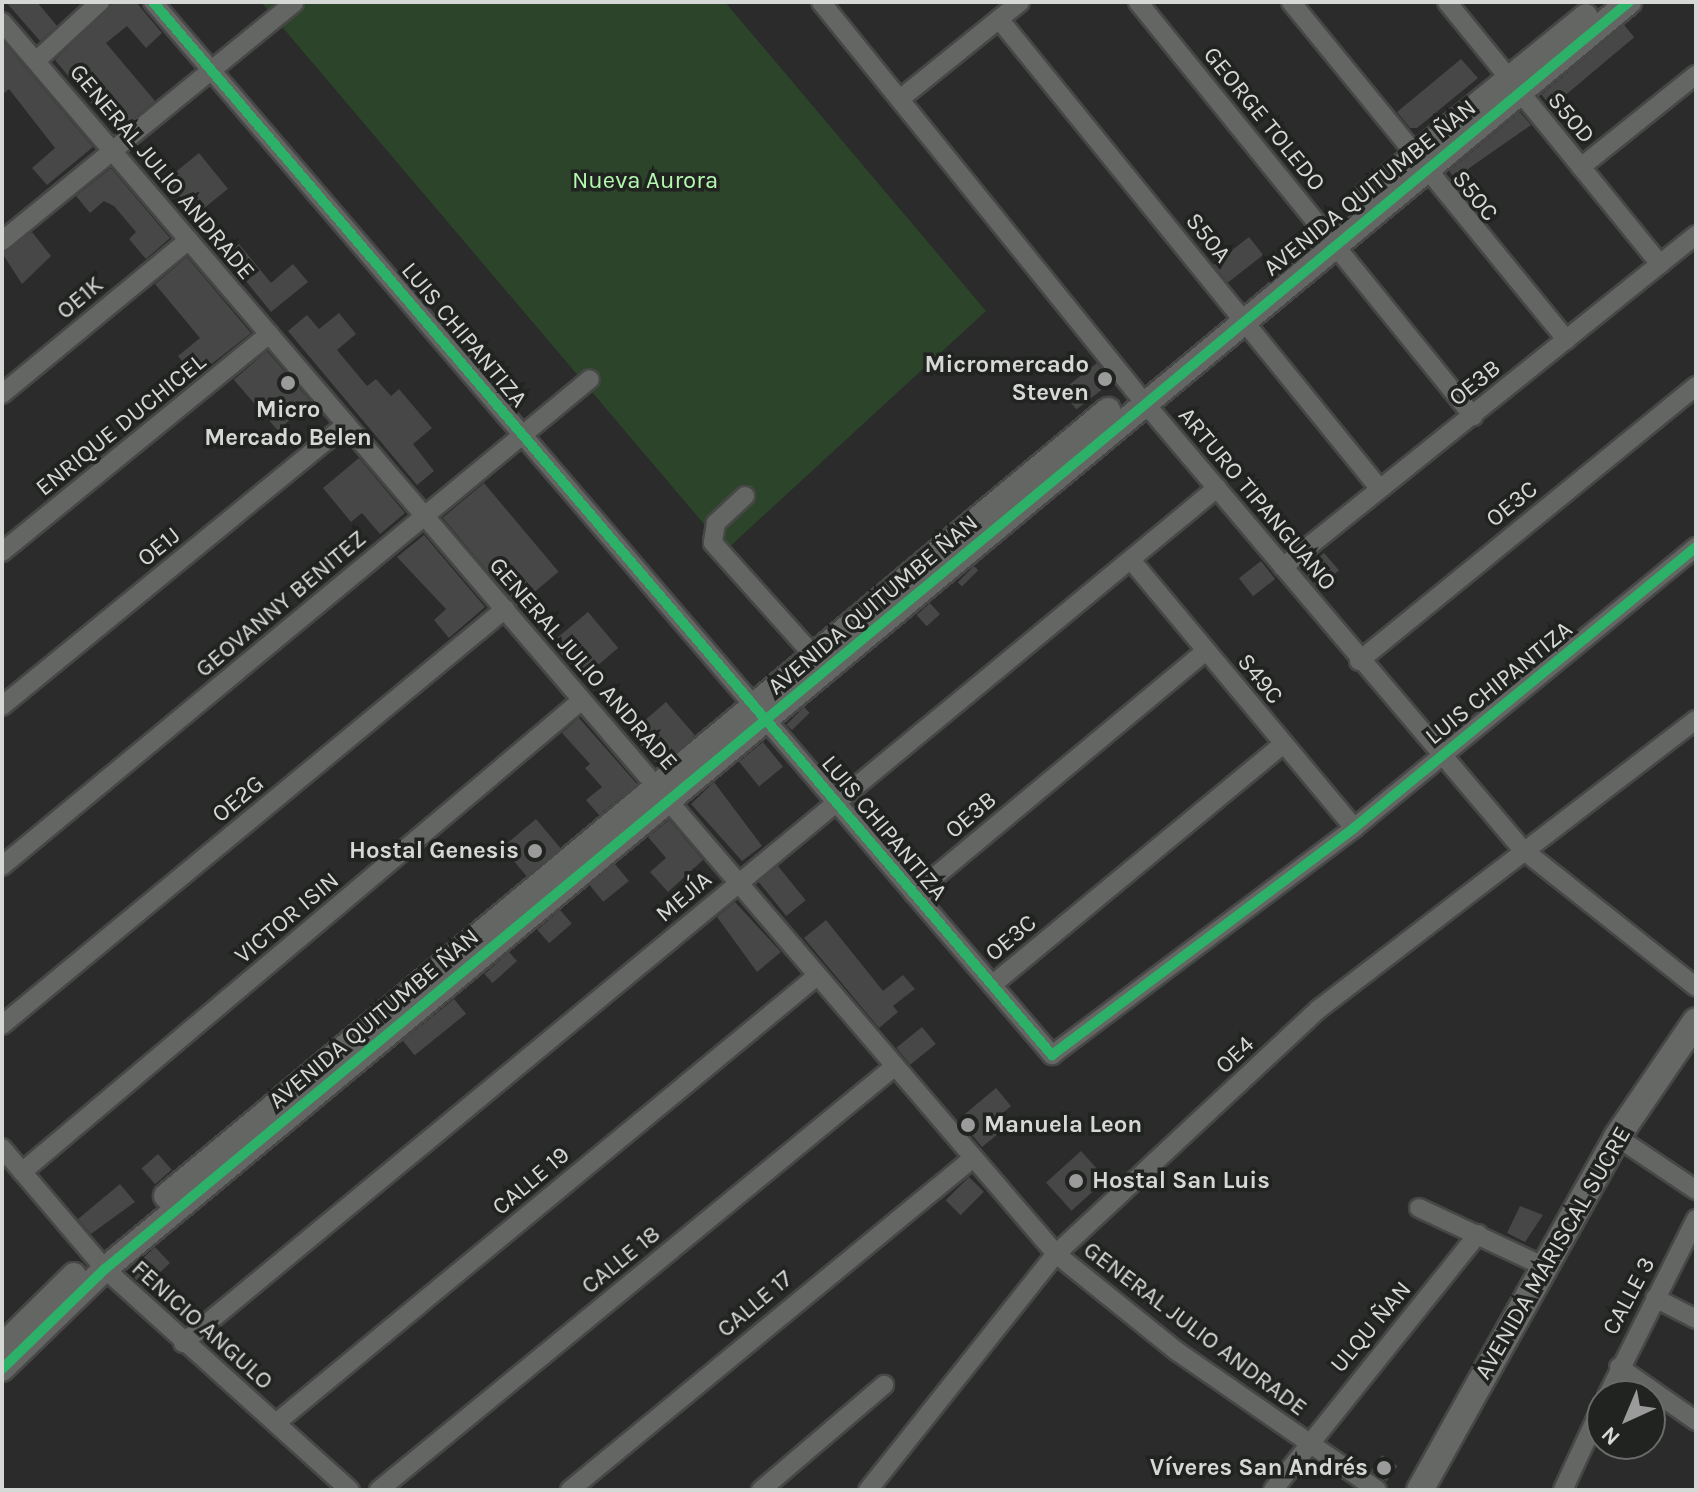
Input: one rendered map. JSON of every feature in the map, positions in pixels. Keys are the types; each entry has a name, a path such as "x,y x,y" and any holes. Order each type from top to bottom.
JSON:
{"main road":[{"name":"AVENIDA MARISCAL SUCRE","path":"1420,1490 1617,1137 1696,1021"}],"street":[{"path":"36,61 100,2"},
{"name":"LUIS CHIPANTIZA","path":"153,2 1052,1055 1062,1052 1354,828 1696,547"},
{"name":"ARTURO TIPANGUANO","path":"822,2 1138,395 1359,661 1522,849 1696,987"},
{"path":"900,99 1020,2"},
{"name":"GEORGE TOLEDO","path":"1138,2 1473,416"},
{"name":"S50C","path":"1291,2 1567,340"},
{"name":"S50D","path":"1447,2 1660,264"},
{"name":"AVENIDA QUITUMBE ÑAN","path":"5,1335 99,1263 820,664 1138,395 1513,85 1604,2"},
{"name":"AVENIDA QUITUMBE ÑAN","path":"1513,85 1629,2"},
{"path":"2,241 294,3"},
{"name":"S50A","path":"999,19 1379,488"},
{"name":"GENERAL JULIO ANDRADE","path":"2,22 116,151 1056,1254 1178,1352 1377,1490"},
{"path":"1581,167 1696,75"},
{"name":"OE3B","path":"1283,567 1696,235"},
{"name":"OE1K","path":"2,394 189,240"},
{"name":"ENRIQUE DUCHICEL","path":"2,552 269,334"},
{"name":"GEOVANNY BENITEZ","path":"2,866 590,379"},
{"name":"OE3C","path":"1359,661 1696,386"},
{"name":"OE1J","path":"2,706 346,424"},
{"name":"MEJÍA","path":"183,1343 1217,488"},
{"path":"745,496 716,523 713,543 820,664"},
{"name":"S49C","path":"1131,560 1354,828"},
{"name":"OE2G","path":"2,1025 505,609"},
{"name":"OE3B","path":"914,894 1206,651"},
{"name":"VICTOR ISIN","path":"22,1172 582,700"},
{"name":"OE4","path":"868,1490 1056,1254 1319,1009 1522,849 1696,720"},
{"name":"OE3C","path":"992,985 1283,744"},
{"name":"CALLE 19","path":"276,1423 817,976"},
{"name":"CALLE 18","path":"379,1490 894,1067"},
{"path":"1617,1137 1696,1190"},
{"name":"FENICIO ANGULO","path":"2,1148 99,1263 183,1343 350,1490"},
{"name":"CALLE 17","path":"570,1490 973,1158"},
{"path":"1419,1208 1543,1266"},
{"name":"CALLE 3","path":"1614,1380 1696,1219"},
{"name":"ULQU ÑAN","path":"1273,1490 1307,1442 1478,1234"},
{"name":"AVENIDA QUITUMBE ÑAN","path":"2,1369 99,1263"},
{"path":"1655,1298 1696,1319"},
{"path":"1619,1367 1696,1421"},
{"path":"761,1490 884,1385"},
{"path":"1563,1490 1586,1440"}],"green space":[{"name":"Nueva Aurora","path":"261,2 725,2 986,311 726,550"}],"building":[{"path":"6,2 37,2 57,26 40,41"},
{"path":"114,2 136,2 162,33 146,48 127,26 106,43 155,101 116,133 55,60"},
{"path":"1624,25 1634,37 1552,107 1541,94"},
{"path":"2,40 93,147 47,185 32,168 55,148 9,89 2,95"},
{"path":"1461,59 1478,78 1417,128 1410,128 1397,112"},
{"path":"1520,112 1531,125 1468,169 1473,175 1460,185 1449,171"},
{"path":"199,153 228,189 195,215 166,179"},
{"path":"111,168 170,238 146,259 129,239 136,232 114,206 104,201 90,213 76,196"},
{"path":"32,232 51,256 22,284 2,253"},
{"path":"1249,237 1263,255 1228,283 1214,265"},
{"path":"239,244 271,283 293,264 308,282 271,312 225,255"},
{"path":"187,257 251,333 195,377 178,356 200,338 155,284"},
{"path":"339,313 356,334 337,350 367,386 376,379 391,396 399,389 432,428 413,444 434,471 417,485 288,331 307,315 319,329"},
{"path":"267,351 311,402 278,430 234,380"},
{"path":"1097,363 1112,382 1076,410 1062,391"},
{"path":"359,458 405,513 380,534 362,513 351,522 323,488"},
{"path":"484,483 559,572 517,607 443,518"},
{"path":"424,535 485,607 449,638 434,620 446,609 397,557"},
{"path":"1324,553 1339,570 1318,589 1303,571"},
{"path":"1261,561 1275,579 1253,596 1239,578"},
{"path":"974,566 978,570 962,587 958,582"},
{"path":"930,603 940,614 927,626 917,615"},
{"path":"588,612 618,648 582,678 552,642"},
{"path":"666,702 695,735 659,766 631,733"},
{"path":"804,707 810,713 792,730 786,725"},
{"path":"579,718 637,784 599,815 586,800 602,787 585,768 590,764 562,733"},
{"path":"763,742 783,767 759,786 739,762"},
{"path":"714,782 762,846 742,861 691,804"},
{"name":"Hostal Genesis","path":"536,819 560,848 527,876 502,847"},
{"path":"669,820 703,860 668,892 650,872 666,858 648,837"},
{"path":"615,864 629,881 603,902 589,885"},
{"path":"778,866 806,900 786,916 759,882"},
{"path":"735,902 781,952 757,972 717,917"},
{"path":"560,910 572,924 549,943 537,930"},
{"path":"826,920 883,991 903,975 915,989 893,1006 898,1012 879,1028 804,938"},
{"path":"509,952 517,961 493,983 484,974"},
{"path":"454,999 466,1014 415,1055 403,1041"},
{"path":"922,1027 936,1044 910,1065 896,1048"},
{"path":"996,1088 1011,1106 996,1119 1004,1129 982,1147 959,1119"},
{"name":"Hostal San Luis","path":"1081,1151 1106,1179 1071,1211 1046,1182"},
{"path":"158,1154 172,1170 155,1184 141,1168"},
{"path":"969,1177 984,1192 961,1215 946,1200"},
{"path":"120,1184 135,1202 91,1234 78,1219"},
{"path":"1520,1206 1543,1215 1525,1242 1507,1233"},
{"path":"155,1247 170,1263 144,1288 129,1272"},
{"name":"Víveres San Andrés","path":"1382,1455 1398,1466 1387,1481 1371,1471"}],"cycle path":[{"path":"153,2 1052,1055 1354,828 1696,547"},
{"path":"2,1369 105,1269 1629,2"}],"place":[{"name":"Micromercado Steven","path":"1105,379"},
{"name":"Micro Mercado Belen","path":"288,383"},
{"name":"Hostal Genesis","path":"535,851"},
{"name":"Manuela Leon","path":"968,1125"},
{"name":"Hostal San Luis","path":"1076,1181"},
{"name":"Víveres San Andrés","path":"1384,1468"}]}
